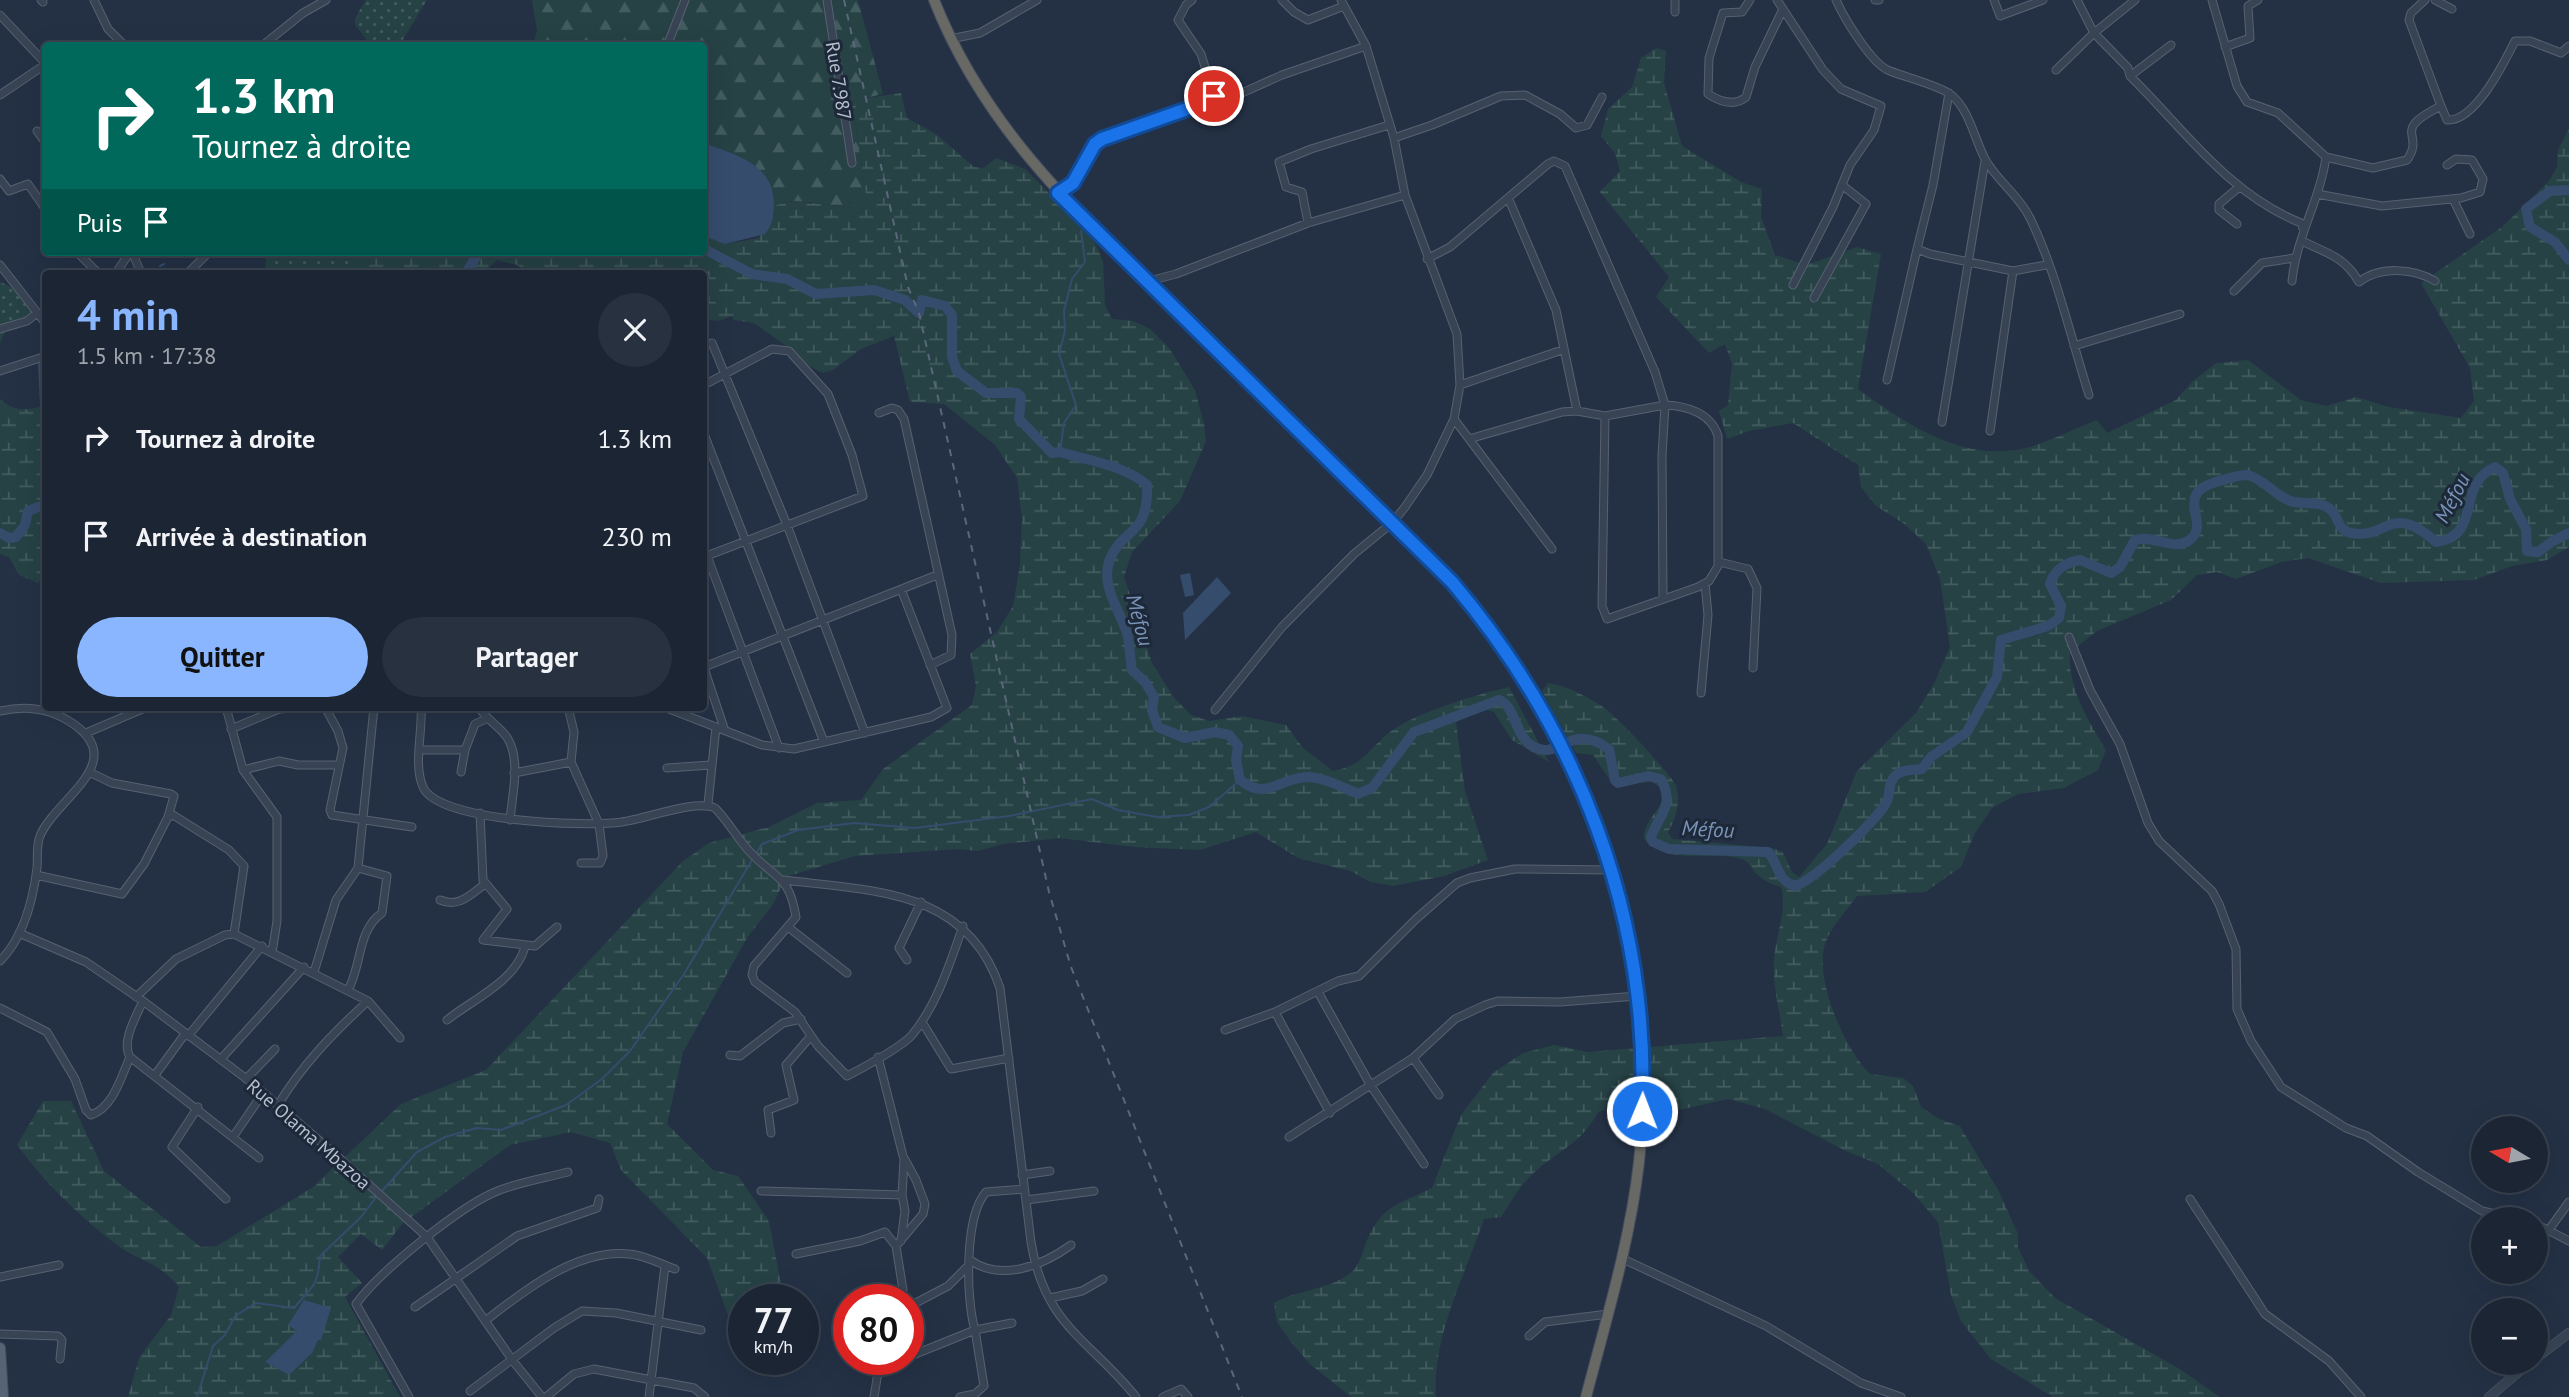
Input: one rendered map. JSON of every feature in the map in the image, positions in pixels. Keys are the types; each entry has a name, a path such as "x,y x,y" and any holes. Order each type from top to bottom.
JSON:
{"highway":[{"path":"934,0 950,40 989,107 1058,193 1452,582 1479,614 1522,675 1565,750 1598,825 1613,870 1632,950 1643,1069 1641,1132 1634,1196 1608,1314 1586,1397"}],"main road":[{"path":"0,1348 2,1392"}],"street":[{"path":"94,0 108,29 121,42"},
{"path":"268,42 326,0"},
{"path":"669,42 685,0"},
{"name":"Rue 7.987","path":"827,0 852,163"},
{"path":"950,40 980,33 1037,0"},
{"path":"1192,0 1178,20 1201,54 1214,96"},
{"path":"1215,710 1304,604 1364,544 1393,522 1419,488 1454,419 1460,385 1457,334 1427,260 1405,195 1394,138 1366,46 1342,3 1308,20 1294,12 1282,0"},
{"path":"1675,0 1675,12"},
{"path":"1750,0 1742,12 1723,13 1711,49 1708,94 1728,102 1736,103 1745,97 1755,67 1783,9"},
{"path":"1777,0 1823,70 1841,89 1881,106 1874,130 1850,165 1793,285"},
{"path":"1836,0 1850,26 1885,69 1949,93 1964,110 1985,160 2024,207 2044,252 2046,265 2058,284 2088,394"},
{"path":"1994,0 2000,16 2043,0"},
{"path":"2077,0 2094,33 2128,68 2130,76 2238,188 2276,213 2301,223 2304,231"},
{"path":"2056,70 2094,33 2136,0"},
{"path":"2212,0 2236,86 2247,102 2278,113 2326,157 2373,168 2399,164 2410,155 2411,126 2415,120 2441,106"},
{"path":"2225,47 2250,38 2248,6 2258,0"},
{"path":"2425,0 2410,13 2409,20 2447,120 2457,119 2486,94 2515,41 2530,41 2561,53 2569,46"},
{"path":"2435,0 2452,9"},
{"path":"0,16 42,60"},
{"path":"2130,76 2171,45"},
{"path":"1058,193 1073,183 1095,144 1102,139 1207,102 1214,96 1242,93 1282,75 1366,46"},
{"path":"0,95 42,67"},
{"path":"1887,380 1933,185 1949,93"},
{"path":"1394,138 1501,96 1525,95 1560,114 1576,128 1587,125 1602,97"},
{"path":"1308,223 1302,192 1286,187 1279,162 1311,149 1389,125"},
{"path":"37,131 42,138"},
{"path":"2292,281 2294,258 2317,194 2326,157"},
{"path":"2317,194 2374,206 2453,199 2480,192 2483,179 2472,160 2456,159 2447,165"},
{"path":"1942,422 1985,160"},
{"path":"1427,260 1450,247 1509,200 1548,164 1555,162 1565,166 1655,372 1665,405 1662,456 1663,597"},
{"path":"0,179 9,191 28,184 42,204"},
{"path":"1814,298 1866,204 1842,185"},
{"path":"2237,224 2219,210 2219,204 2238,188"},
{"path":"1149,281 1176,274 1308,223 1405,195"},
{"path":"2453,199 2470,234"},
{"path":"1509,200 1556,310 1562,350 1577,411"},
{"path":"2302,241 2336,255 2347,264 2359,282 2365,277 2396,271 2412,271 2435,281"},
{"path":"1917,248 1930,254 2013,271 2046,265"},
{"path":"81,256 95,270"},
{"path":"191,270 205,256"},
{"path":"2234,291 2262,263 2294,258"},
{"path":"0,265 4,275 42,319"},
{"path":"1990,431 2013,271"},
{"path":"0,329 27,321 37,313"},
{"path":"2074,346 2180,314"},
{"path":"712,343 787,525 865,733"},
{"path":"707,383 772,349 785,349 828,394 852,455 863,496 707,555"},
{"path":"1460,385 1562,350"},
{"path":"0,371 42,357"},
{"path":"1469,439 1563,412 1577,411 1605,416 1665,405 1687,408 1704,416 1715,428 1718,436 1719,562 1716,573 1705,583 1663,597 1612,620 1605,617 1602,606 1605,416"},
{"path":"879,413 892,408 898,410 904,419 953,647 948,658 930,665"},
{"path":"1454,419 1552,549"},
{"path":"707,442 824,742"},
{"path":"707,561 779,748"},
{"path":"1719,562 1748,569 1757,587 1753,668"},
{"path":"707,667 937,575"},
{"path":"1701,693 1709,615 1705,583"},
{"path":"676,711 779,748 865,733 945,711 947,708 901,589"},
{"path":"2069,637 2090,690 2120,744 2148,823 2159,841 2212,891 2219,904 2236,949 2237,1009 2255,1048 2281,1087 2346,1128 2367,1136 2418,1172 2475,1207"},
{"path":"707,677 725,730"},
{"path":"0,711 21,707 42,709"},
{"path":"0,961 19,933 30,907 39,837 52,816 89,772 93,755 86,733 51,711"},
{"path":"86,733 138,711"},
{"path":"227,711 243,770 277,817 277,920 272,953"},
{"path":"231,729 274,711"},
{"path":"327,711 342,742 332,815 412,827"},
{"path":"314,972 336,900 358,869 374,711"},
{"path":"421,711 420,777 426,792 445,804 510,820 599,824 647,819 708,804 722,814 750,852 785,880 851,888 921,902 963,926 993,966 1000,988 1022,1175 1036,1264 1050,1298 1067,1328 1136,1397"},
{"path":"481,711 486,719 508,738 514,774 510,820"},
{"path":"569,711 574,732 571,762 599,824 602,861 581,863"},
{"path":"461,772 465,750 475,724 486,719"},
{"path":"708,804 716,727"},
{"path":"421,750 465,750"},
{"path":"243,770 279,761 298,765 338,765"},
{"path":"514,774 571,762"},
{"path":"667,768 711,765"},
{"path":"36,875 122,894 144,864 168,817 174,796 112,783 89,772"},
{"path":"480,813 481,873 485,884 507,909 483,940 525,947 541,943 557,926"},
{"path":"168,817 181,817 229,850 244,866 234,934"},
{"path":"348,990 354,980 370,921 382,913 387,876 358,869"},
{"path":"1225,1030 1275,1012 1338,981 1359,976 1416,919 1457,883 1470,877 1515,869 1613,870"},
{"path":"785,880 796,917 754,967 752,975 755,982 784,1002 801,1019 811,1036 847,1076 907,1040 922,1022 953,960 963,926"},
{"path":"440,900 449,904 460,903 485,884"},
{"path":"907,960 899,948 921,902"},
{"path":"788,927 847,974"},
{"name":"Rue Olama Mbazoa","path":"19,933 86,962 221,1059 278,1105 427,1237 513,1362 544,1397"},
{"path":"259,1158 198,1107 130,1057 126,1048 139,999 176,959 225,935 234,934 368,1001 400,1038"},
{"path":"155,1075 262,946"},
{"path":"447,1020 485,995 519,963 525,947"},
{"path":"221,1059 261,1011 304,967"},
{"path":"1318,992 1371,1086 1424,1164"},
{"path":"1289,1137 1413,1058 1455,1019 1493,1002 1560,1002 1637,996"},
{"path":"278,1105 296,1075 336,1030 368,1001"},
{"path":"0,1008 47,1032 63,1055 86,1110 91,1115 100,1112 110,1099 130,1057"},
{"path":"1275,1012 1330,1113"},
{"path":"730,1055 740,1056 783,1023 801,1019"},
{"path":"922,1022 951,1069 1009,1058"},
{"path":"771,1133 768,1110 794,1100 786,1065 811,1036"},
{"path":"246,1079 275,1049"},
{"path":"878,1057 903,1157 921,1191 925,1212 898,1246"},
{"path":"1413,1058 1439,1095"},
{"path":"233,1137 263,1093"},
{"path":"198,1107 172,1147 226,1199"},
{"path":"902,1284 898,1246 905,1211 902,1195 903,1157"},
{"path":"1022,1175 1051,1171"},
{"path":"410,1397 357,1312 356,1304 427,1237 497,1191 568,1172"},
{"path":"924,1299 948,1286 966,1268 986,1192 1024,1189"},
{"path":"761,1191 902,1195"},
{"path":"1026,1200 1094,1191"},
{"path":"415,1307 517,1237 597,1208 599,1199"},
{"path":"2190,1199 2252,1298 2265,1314 2329,1361 2361,1397"},
{"path":"2569,1202 2549,1231 2569,1241"},
{"path":"796,1254 860,1241 879,1232 885,1232 898,1246"},
{"path":"970,1260 980,1267 1006,1273 1050,1260 1071,1245"},
{"path":"485,1321 545,1276 603,1254 629,1254 675,1269"},
{"path":"1621,1258 1766,1326 1861,1383 1901,1397"},
{"path":"0,1277 59,1265"},
{"path":"649,1397 665,1266"},
{"path":"960,1397 975,1395 984,1385 966,1268"},
{"path":"1050,1298 1082,1291 1103,1279"},
{"path":"470,1391 513,1362 554,1328 582,1311 701,1330"},
{"path":"1529,1336 1545,1322 1608,1314"},
{"path":"924,1351 975,1330 1012,1323"},
{"path":"2548,1349 2569,1333"},
{"path":"0,1334 58,1336 62,1340 60,1359"},
{"path":"544,1397 582,1371 594,1369 694,1388 705,1397"},
{"path":"874,1397 877,1375"},
{"path":"2488,1397 2515,1375"},
{"path":"1163,1397 1181,1389 1188,1397"}],"green space":[{"path":"366,0 427,0 401,42 368,42 356,25 356,17"},
{"path":"532,0 858,0 883,94 852,101 867,202 844,206 796,201 774,206 774,195 728,152 707,144 707,42 534,42 537,30"},
{"path":"1656,48 1666,51 1664,83 1682,146 1741,182 1762,189 1761,217 1775,255 1807,265 1857,247 1881,254 1858,389 1894,414 1932,435 1972,449 1994,451 2016,450 2035,445 2097,420 2107,433 2176,400 2192,382 2216,363 2248,360 2301,400 2326,406 2356,397 2389,407 2461,418 2474,401 2470,368 2421,283 2502,227 2549,181 2557,167 2558,150 2569,129 2569,547 2547,560 2512,566 2474,580 2381,583 2308,558 2281,562 2236,579 2217,572 2197,575 2171,600 2097,631 2070,652 2072,679 2076,691 2106,750 2098,770 2064,788 2018,794 1992,808 1975,833 1961,867 1925,892 1857,896 1826,941 1823,973 1827,992 1841,1031 1860,1063 1870,1074 1903,1078 1913,1086 1921,1107 1939,1119 1960,1126 1998,1190 2018,1234 2018,1247 2029,1271 2055,1298 2178,1368 2220,1397 2053,1397 1991,1359 1961,1321 1951,1295 1938,1222 1913,1193 1878,1164 1846,1151 1765,1109 1728,1099 1670,1112 1615,1107 1598,1112 1583,1134 1527,1180 1501,1217 1484,1219 1444,1329 1436,1374 1436,1397 1351,1397 1310,1364 1277,1322 1274,1303 1346,1277 1360,1260 1379,1219 1394,1206 1432,1188 1461,1115 1493,1073 1523,1053 1554,1045 1588,1052 1783,1036 1774,973 1783,906 1781,887 1762,879 1742,859 1677,855 1654,847 1644,839 1647,825 1661,801 1661,788 1651,782 1613,785 1593,755 1576,753 1542,691 1548,683 1579,693 1607,710 1665,770 1676,786 1678,798 1677,810 1668,832 1672,839 1772,848 1783,852 1792,872 1799,877 1827,844 1857,771 1916,713 1935,682 1950,647 1940,579 1926,544 1903,523 1876,506 1861,487 1858,465 1793,423 1749,431 1727,439 1719,411 1728,405 1732,364 1725,344 1709,353 1656,297 1669,277 1600,192 1620,171 1615,153 1601,136 1608,109 1632,87 1641,58"},
{"path":"901,93 907,118 936,134 974,167 984,168 996,158 1025,169 1092,236 1103,261 1105,305 1112,319 1133,321 1150,329 1170,349 1195,390 1206,441 1180,501 1132,552 1124,577 1152,663 1175,699 1191,715 1209,721 1242,716 1286,725 1303,748 1333,771 1359,761 1390,732 1414,718 1464,699 1509,687 1549,762 1512,740 1494,712 1485,709 1456,722 1465,791 1488,860 1444,876 1393,886 1371,882 1350,871 1298,858 1256,832 1200,850 1134,847 1060,838 1003,844 978,851 958,849 855,856 782,878 782,886 773,904 747,938 683,1052 667,1124 713,1170 738,1176 769,1221 781,1284 728,1284 728,1315 707,1258 621,1170 610,1143 571,1132 510,1145 402,1224 382,1250 361,1234 338,1257 362,1283 345,1297 400,1397 128,1397 139,1358 171,1315 179,1287 163,1272 117,1245 90,1223 51,1186 17,1145 43,1101 71,1101 104,1171 201,1247 217,1246 313,1187 401,1104 486,1070 683,861 709,843 769,827 817,803 861,800 883,769 972,705 976,686 970,654 997,632 1013,606 1020,565 1022,519 1017,478 995,445 944,404 910,402 894,336 861,349 833,370 823,373 805,364 788,347 754,323 734,320 732,316 718,321 707,319 707,270 524,270 517,265 497,260 487,270 347,270 361,256 707,256 707,237 726,244 759,238 774,214 774,206 796,202 845,206 867,202 852,100"},
{"path":"266,256 361,256 347,270 265,270"},
{"path":"0,282 13,288 37,312 34,317 8,328 0,344"},
{"path":"0,399 22,409 42,406 42,578 38,583 19,575 9,557 0,554"}],"water":[{"path":"707,144 750,162 767,178 772,189 774,207 768,231 725,244 707,237"},
{"path":"1190,573 1194,595 1185,597 1180,575"},
{"path":"1217,577 1231,593 1185,640 1183,613"},
{"path":"304,1300 331,1308 321,1340 318,1340 312,1353 289,1375 265,1362 297,1331 288,1325"}],"waterway":[{"name":"Méfou","path":"2569,190 2550,191 2526,209 2530,227 2555,242 2569,260"},
{"path":"1060,452 1064,423 1076,405 1059,354 1065,331 1064,311 1072,279 1085,262 1081,231"},
{"name":"Méfou","path":"707,251 752,274 787,279 816,294 874,290 905,300 919,313 922,300 945,306 952,315 952,357 957,371 986,393 1017,393 1021,397 1019,419 1052,453 1060,452 1106,464 1138,478 1147,485 1147,502 1140,523 1115,549 1107,569 1109,589 1128,637 1132,670 1145,682 1154,697 1152,710 1158,727 1185,738 1215,732 1229,735 1238,746 1236,760 1240,780 1249,786 1265,789 1312,777 1358,794 1372,788 1414,732 1499,700 1509,709 1523,736 1534,747 1543,750 1575,740 1595,741 1609,749 1615,780 1618,783 1648,776 1661,779 1667,796 1665,809 1651,837 1653,842 1669,849 1768,852 1785,881 1796,886 1830,862 1868,825 1885,805 1891,782 1896,775 1922,769 1931,757 1967,732 1997,677 2001,640 2048,626 2059,618 2061,606 2050,584 2058,571 2065,565 2080,560 2111,573 2120,567 2135,540 2148,539 2176,544 2188,541 2195,534 2197,527 2194,502 2196,494 2216,482 2248,475 2288,500 2327,507 2341,526 2351,533 2363,534 2399,523 2409,524 2436,542 2450,538 2459,531 2465,521 2476,485 2483,475 2495,467 2503,473 2510,499 2526,529 2527,551 2538,552 2569,533"},
{"name":"Méfou","path":"468,270 477,256"},
{"path":"160,266 164,264"},
{"path":"39,363 41,406"},
{"name":"Méfou","path":"0,533 9,538 16,537 25,525 28,511 42,506"},
{"path":"755,855 762,844 798,830 854,823 915,828 1009,816 1092,799 1118,810 1157,817 1189,815 1209,807 1240,780"},
{"path":"381,1192 417,1152 445,1137 477,1128 501,1130 566,1105 602,1079 630,1051 684,974 752,860"},
{"path":"197,1397 213,1346 225,1335 235,1316 256,1303 294,1308 316,1281 320,1256 361,1217 377,1196"}],"railway":[{"path":"844,0 908,287 919,313 1049,892 1071,967 1242,1397"}],"route":[{"path":"1214,96 1207,102 1158,117 1102,139 1091,149 1073,183 1058,193 1346,474 1452,582 1479,614 1534,694 1578,777 1613,870 1635,970 1642,1048 1642,1111"}]}
